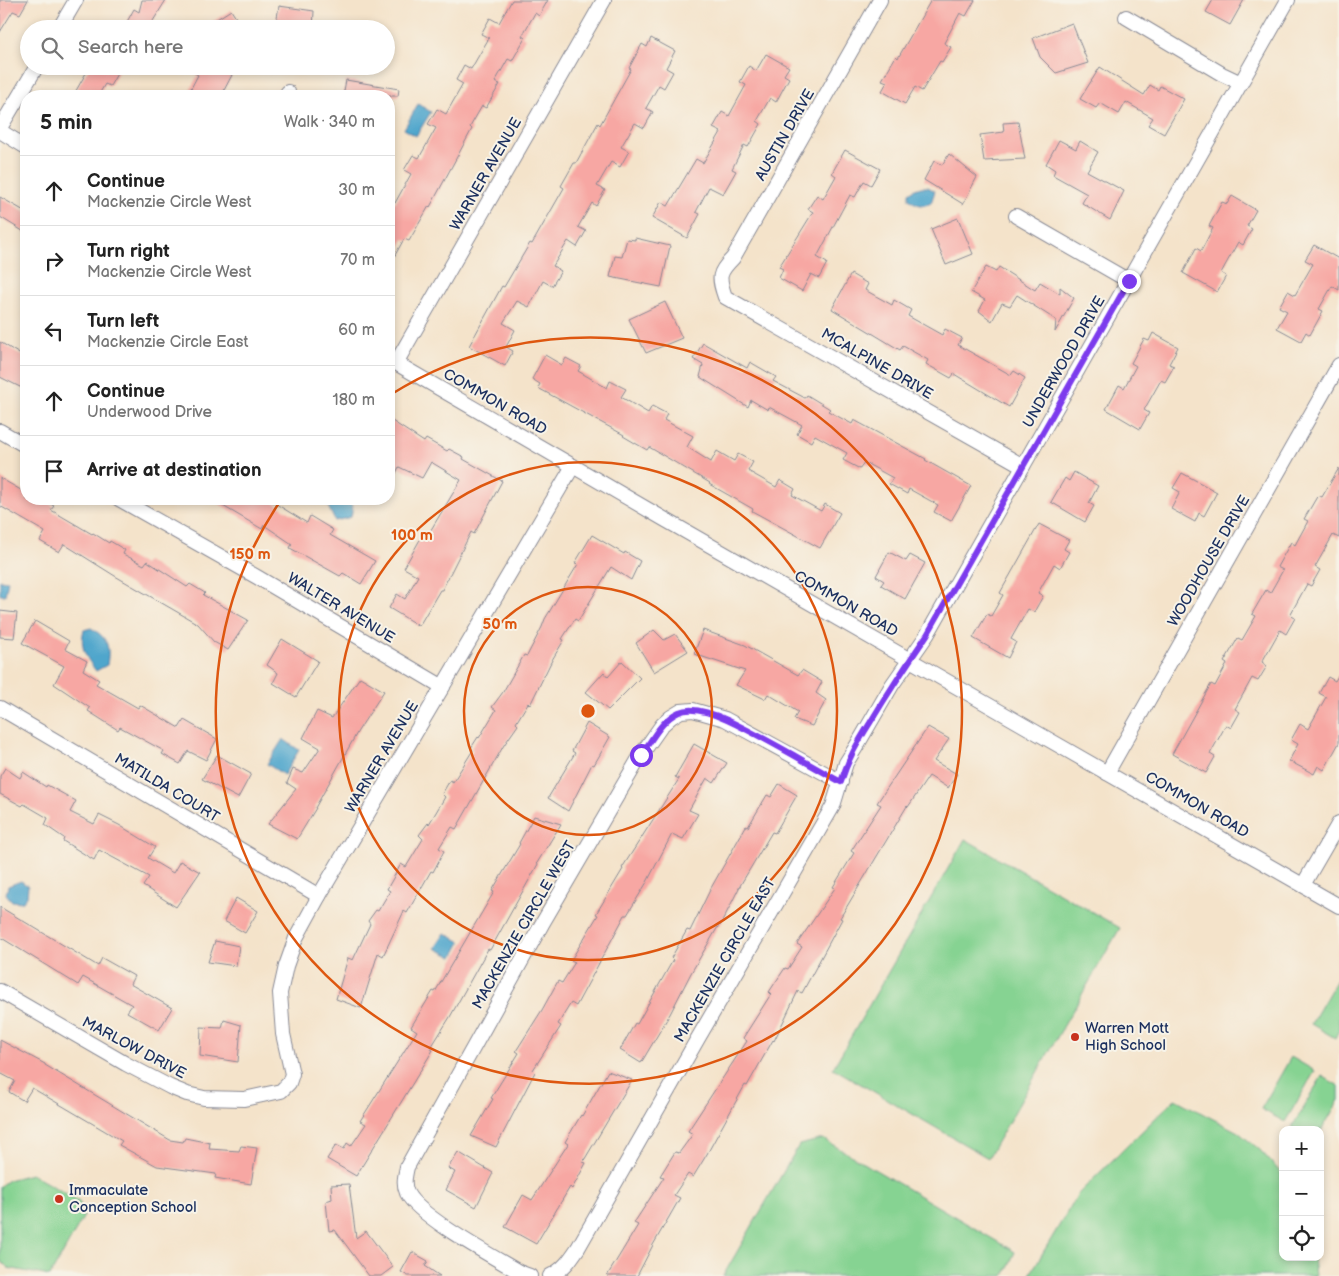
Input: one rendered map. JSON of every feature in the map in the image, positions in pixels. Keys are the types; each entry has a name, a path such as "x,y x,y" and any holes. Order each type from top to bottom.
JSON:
{"street":[{"path":"64,20 76,0"},
{"name":"WARNER AVENUE","path":"395,356 604,0"},
{"name":"AUSTIN DRIVE","path":"721,285 720,275 724,267 733,258 880,0"},
{"name":"UNDERWOOD DRIVE","path":"910,659 927,635 1024,466 1288,0"},
{"path":"1126,16 1222,74 1241,83"},
{"path":"23,90 32,75"},
{"path":"20,95 0,130 20,143"},
{"path":"1016,216 1129,281"},
{"name":"MCALPINE DRIVE","path":"721,285 725,297 1024,466"},
{"name":"COMMON ROAD","path":"395,363 1339,906"},
{"name":"WOODHOUSE DRIVE","path":"1107,773 1339,365"},
{"path":"0,431 20,443"},
{"name":"WARNER AVENUE","path":"289,1083 292,1074 283,1034 280,993 286,966 296,938 318,896 572,466"},
{"name":"WALTER AVENUE","path":"130,505 258,578 442,687"},
{"name":"MACKENZIE CIRCLE EAST","path":"553,1274 568,1262 578,1248 833,806 846,763 892,685 910,659"},
{"name":"MATILDA COURT","path":"0,708 318,896"},
{"name":"MACKENZIE CIRCLE WEST","path":"530,1276 502,1262 425,1213 407,1194 404,1181 407,1167 542,924 641,755 662,725 671,717 681,711 693,710 725,719 841,782"},
{"path":"1303,885 1339,822"},
{"name":"MARLOW DRIVE","path":"0,991 126,1064 187,1094 204,1098 244,1098 281,1091 289,1083"}],"green space":[{"path":"965,839 1120,928 988,1158 833,1068"},
{"path":"1339,976 1339,1030 1335,1038 1311,1024"},
{"path":"1291,1057 1315,1071 1285,1122 1261,1109"},
{"path":"1322,1076 1339,1086 1339,1100 1324,1126 1293,1126"},
{"path":"1175,1099 1238,1132 1260,1150 1279,1171 1279,1261 1313,1261 1315,1276 1029,1276 1078,1194"},
{"path":"823,1139 1015,1252 1004,1276 723,1276 799,1145"},
{"path":"31,1174 79,1201 84,1216 50,1276 8,1268 0,1260 0,1186 8,1180"}],"water":[{"path":"418,104 431,112 416,136 404,129"},
{"path":"921,187 928,187 935,191 931,203 920,205 909,199 909,193"},
{"path":"327,505 353,506 351,517 335,521"},
{"path":"0,580 8,581 5,595 0,595"},
{"path":"91,628 101,635 108,648 107,665 96,671 86,657 82,641 84,630"},
{"path":"283,739 299,750 284,775 267,764"},
{"path":"21,881 28,886 27,896 22,902 12,901 6,894 8,886"},
{"path":"445,933 461,942 453,957 435,948"}],"building":[{"path":"0,0 28,0 20,14 13,11 0,32"},
{"path":"142,0 166,0 154,20 128,20 134,9 139,12"},
{"path":"512,0 548,0 539,16 535,13 522,36 525,38 512,61 508,59 495,82 500,84 486,108 482,106 470,127 472,129 430,207 409,241 404,239 395,255 395,203 411,174 404,170 413,155 419,158 436,128 428,124 437,109 446,114 463,84 456,80 464,65 471,69 489,38 481,34 490,18 499,23"},
{"path":"931,0 975,0 966,16 960,13 944,43 951,47 942,62 940,61 922,91 915,87 905,104 882,91 887,82 882,80 896,56 898,58"},
{"path":"1213,0 1244,0 1230,25 1206,12"},
{"path":"279,6 314,11 314,20 277,20"},
{"path":"231,10 237,20 215,20"},
{"path":"1072,23 1088,63 1056,73 1040,57 1033,38"},
{"path":"651,38 675,51 666,68 673,72 664,88 659,85 646,108 653,112 644,128 635,123 621,147 629,151 620,167 611,162 597,186 605,190 596,206 592,203 578,227 586,231 577,247 568,241 553,266 561,271 552,286 543,281 529,307 517,301 503,323 515,330 506,347 513,351 505,366 469,346 502,286 504,287 530,243 532,244 564,188 561,186 598,123 600,125 631,69 629,68 642,44 647,47"},
{"path":"766,54 789,67 784,75 789,78 776,102 770,98 757,121 761,124 748,147 744,145 732,169 736,171 723,194 709,187 696,212 700,214 687,238 652,218 661,202 668,206 696,159 703,163 721,132 713,128 722,112 729,116 746,85 740,82 749,66 756,71"},
{"path":"1100,67 1144,95 1150,85 1158,90 1160,86 1184,99 1164,134 1148,125 1153,118 1126,102 1119,114 1100,103 1096,108 1080,99"},
{"path":"85,75 116,75 110,86 105,84 102,90 76,90"},
{"path":"198,75 232,75 224,90 190,90"},
{"path":"346,80 399,89 398,96 395,96 395,90 344,90"},
{"path":"1018,122 1025,159 984,161 980,135 1004,132 1003,123"},
{"path":"1059,140 1076,149 1080,141 1098,152 1087,171 1124,191 1110,220 1082,203 1087,194 1053,175 1055,170 1046,164"},
{"path":"845,150 880,169 871,185 864,181 855,197 850,195 817,257 827,263 819,278 811,274 802,291 779,278 783,269 779,267 813,212 808,209 817,195 823,199 836,176 832,173"},
{"path":"949,154 977,177 963,204 924,180 934,161 942,165"},
{"path":"1232,196 1256,210 1247,226 1252,229 1243,245 1238,242 1221,273 1226,276 1217,292 1183,273 1196,248 1201,251 1213,228 1209,226 1222,202 1227,204"},
{"path":"0,197 20,209 20,229 0,217"},
{"path":"958,218 973,254 946,265 931,229"},
{"path":"635,238 670,246 661,287 610,277 615,256 622,257 627,239 635,240"},
{"path":"1314,245 1339,259 1339,290 1332,286 1319,309 1323,311 1310,335 1306,332 1301,341 1277,328 1287,311 1279,307 1288,291 1295,295 1313,264 1305,260"},
{"path":"986,267 996,272 999,267 1035,290 1040,282 1060,294 1060,287 1074,298 1055,332 1056,320 1017,295 1010,306 1002,303 992,321 979,311 985,300 971,292"},
{"path":"851,274 868,284 865,290 892,305 894,300 911,310 908,316 942,335 945,329 962,338 958,345 1011,375 1014,371 1025,378 1009,407 954,374 951,378 926,364 928,360 903,346 900,350 832,309"},
{"path":"665,302 682,338 646,353 629,319"},
{"path":"1153,333 1178,347 1169,364 1174,366 1165,382 1161,380 1144,410 1149,413 1140,429 1106,409 1119,385 1124,388 1136,366 1131,363 1144,339 1149,341"},
{"path":"0,342 20,354 20,387 0,377"},
{"path":"703,343 747,368 750,362 776,377 773,381 805,398 807,395 830,409 828,411 852,424 854,420 971,486 951,521 934,512 938,505 909,489 907,494 889,484 893,478 864,462 860,469 843,460 847,453 815,435 811,442 797,434 802,425 769,407 768,410 751,400 748,407 700,377 703,365 693,359"},
{"path":"545,355 562,365 566,358 581,366 578,371 607,388 610,381 626,389 621,397 648,413 652,406 667,414 664,420 693,436 687,447 711,462 717,451 734,461 738,454 753,462 748,471 776,487 780,480 795,489 792,495 821,511 825,504 840,513 820,548 752,511 753,509 649,447 647,450 624,435 538,388 540,384 532,379"},
{"path":"395,423 424,442 426,439 447,451 449,449 464,457 463,459 502,481 474,534 471,532 442,590 440,590 419,626 389,608 397,594 405,599 418,576 404,568 422,536 426,538 461,480 431,462 422,478 399,467 395,475"},
{"path":"1339,468 1339,538 1333,535 1315,567 1320,570 1311,586 1307,584 1290,615 1295,618 1286,634 1280,630 1262,662 1267,666 1258,681 1252,678 1235,709 1240,712 1231,728 1226,725 1210,754 1215,757 1206,773 1172,754 1211,684 1215,686 1227,664 1224,662 1238,638 1242,640 1256,616 1252,614 1266,590 1270,593 1283,570 1277,567 1291,542 1295,545 1308,521 1304,519 1318,495 1322,497"},
{"path":"1074,472 1098,486 1089,503 1094,506 1085,522 1051,502 1065,478 1069,481"},
{"path":"1182,473 1217,492 1204,516 1199,513 1195,522 1171,509 1180,492 1173,488"},
{"path":"0,478 20,490 20,505 52,505 54,506 51,510 92,534 109,543 110,541 125,550 123,554 144,565 147,561 187,587 190,584 205,593 203,595 248,620 228,650 214,642 198,624 64,544 59,552 40,541 45,532 0,506"},
{"path":"221,505 278,505 307,523 310,516 333,530 330,535 375,561 361,584 343,573 340,576 290,548 292,544 264,525 262,529"},
{"path":"1039,524 1069,540 1064,549 1069,552 1060,568 1054,564 1038,593 1043,596 1034,612 1028,609 1011,639 1016,642 1008,658 973,638 987,614 991,616 1003,595 1000,593"},
{"path":"592,535 640,561 631,580 611,567 578,621 575,619 562,639 564,640 530,705 528,703 516,723 518,725 504,745 456,829 452,827 439,848 444,851 433,872 431,871 407,913 404,911 383,956 378,953 361,1008 336,999 348,958 353,960 370,924 368,921 376,910 378,911 390,891 387,889 401,864 406,867 423,839 419,835 429,824 445,797 442,794 450,780 453,782 473,750 471,748 496,710 492,707 503,692 524,655 527,656 545,619 578,564 575,563"},
{"path":"889,552 906,561 910,555 925,563 905,599 881,585 884,581 876,576"},
{"path":"0,611 17,613 14,638 0,637"},
{"path":"35,621 69,641 65,649 87,661 83,670 99,680 96,684 138,708 140,705 179,728 184,720 217,739 206,760 188,751 180,764 162,754 164,751 120,727 118,730 88,711 90,708 54,684 64,666 22,643"},
{"path":"654,630 664,640 675,634 688,651 654,672 636,643"},
{"path":"703,630 745,645 798,675 802,670 822,682 816,693 826,700 812,726 794,719 798,712 768,694 765,699 736,685 745,671 694,654"},
{"path":"282,639 318,661 296,697 273,683 278,673 267,665"},
{"path":"622,661 640,678 608,710 586,692 604,672 608,677"},
{"path":"1339,674 1339,743 1324,770 1318,766 1314,774 1289,761 1298,744 1291,740 1300,724 1308,729 1326,697 1319,693 1328,677 1335,681"},
{"path":"360,677 384,691 358,731 297,839 268,824 296,789 287,783 293,769 303,773 320,748 303,738 317,711 332,718"},
{"path":"587,723 610,737 594,765 592,764 568,811 548,798 575,753 572,751"},
{"path":"928,727 949,739 934,761 957,774 948,788 929,776 907,806 840,918 842,919 802,993 798,991 774,1041 747,1086 745,1085 707,1154 693,1177 688,1174 674,1195 680,1198 637,1276 607,1276 638,1225 634,1223 664,1177 660,1176 675,1152 679,1153 693,1134 688,1131 747,1041 743,1038 771,994 769,992 785,968 788,969 802,947 797,944 835,888 833,887 854,853 851,851 881,805 877,803"},
{"path":"694,744 727,763 714,783 707,778 689,810 698,814 683,839 672,834 647,882 627,915 625,915 576,1006 571,1003 558,1024 561,1026 533,1070 535,1072 496,1147 471,1136 493,1099 491,1098 519,1053 516,1051 558,981 562,983 575,962 571,960 598,915 596,914 622,868 679,779 675,777"},
{"path":"217,755 251,774 238,798 202,779"},
{"path":"5,768 20,778 23,772 46,787 47,785 76,801 70,812 94,824 99,815 155,847 148,858 173,873 180,861 200,872 176,907 143,886 149,877 99,850 94,860 63,841 64,838 45,825 48,818 24,804 22,806 0,794 0,776"},
{"path":"779,784 797,795 775,833 772,832 741,884 720,926 691,973 670,1014 641,1063 620,1050 673,960 671,958 687,930 690,931 711,888 746,826 748,827 767,795 771,797"},
{"path":"534,816 561,824 537,863 490,950 488,949 430,1049 433,1050 356,1176 327,1159 336,1145 344,1149 347,1143 351,1146 366,1124 360,1121 417,1031 411,1027 433,991 435,992 494,892 492,891"},
{"path":"236,898 258,911 245,933 224,921"},
{"path":"0,907 98,966 102,958 134,976 130,984 172,1008 159,1030 127,1012 132,1005 83,977 78,985 0,937"},
{"path":"215,941 239,946 236,966 208,962"},
{"path":"224,1020 241,1025 238,1062 200,1056 201,1027 222,1028"},
{"path":"0,1040 45,1064 170,1140 183,1142 185,1138 210,1143 209,1149 239,1151 241,1146 257,1148 251,1184 215,1178 216,1174 157,1166 119,1145 122,1141 32,1088 24,1101 9,1092 15,1081 0,1073"},
{"path":"608,1071 632,1080 583,1162 586,1163 572,1189 570,1187 536,1244 505,1227 523,1195 532,1200 568,1144 565,1142"},
{"path":"458,1152 493,1173 476,1207 446,1190 455,1172 448,1168"},
{"path":"349,1184 356,1238 366,1231 393,1267 381,1276 369,1276 335,1230 329,1231 326,1201 332,1199 331,1185"},
{"path":"412,1252 428,1261 425,1266 440,1276 408,1276 401,1272"}],"place":[{"name":"Warren Mott High School","path":"1075,1037"},
{"name":"Immaculate Conception School","path":"59,1199"}],"route":[{"path":"641,755 662,725 671,717 681,711 693,710 725,719 841,782 846,763 892,685 927,635 1129,281"}]}
